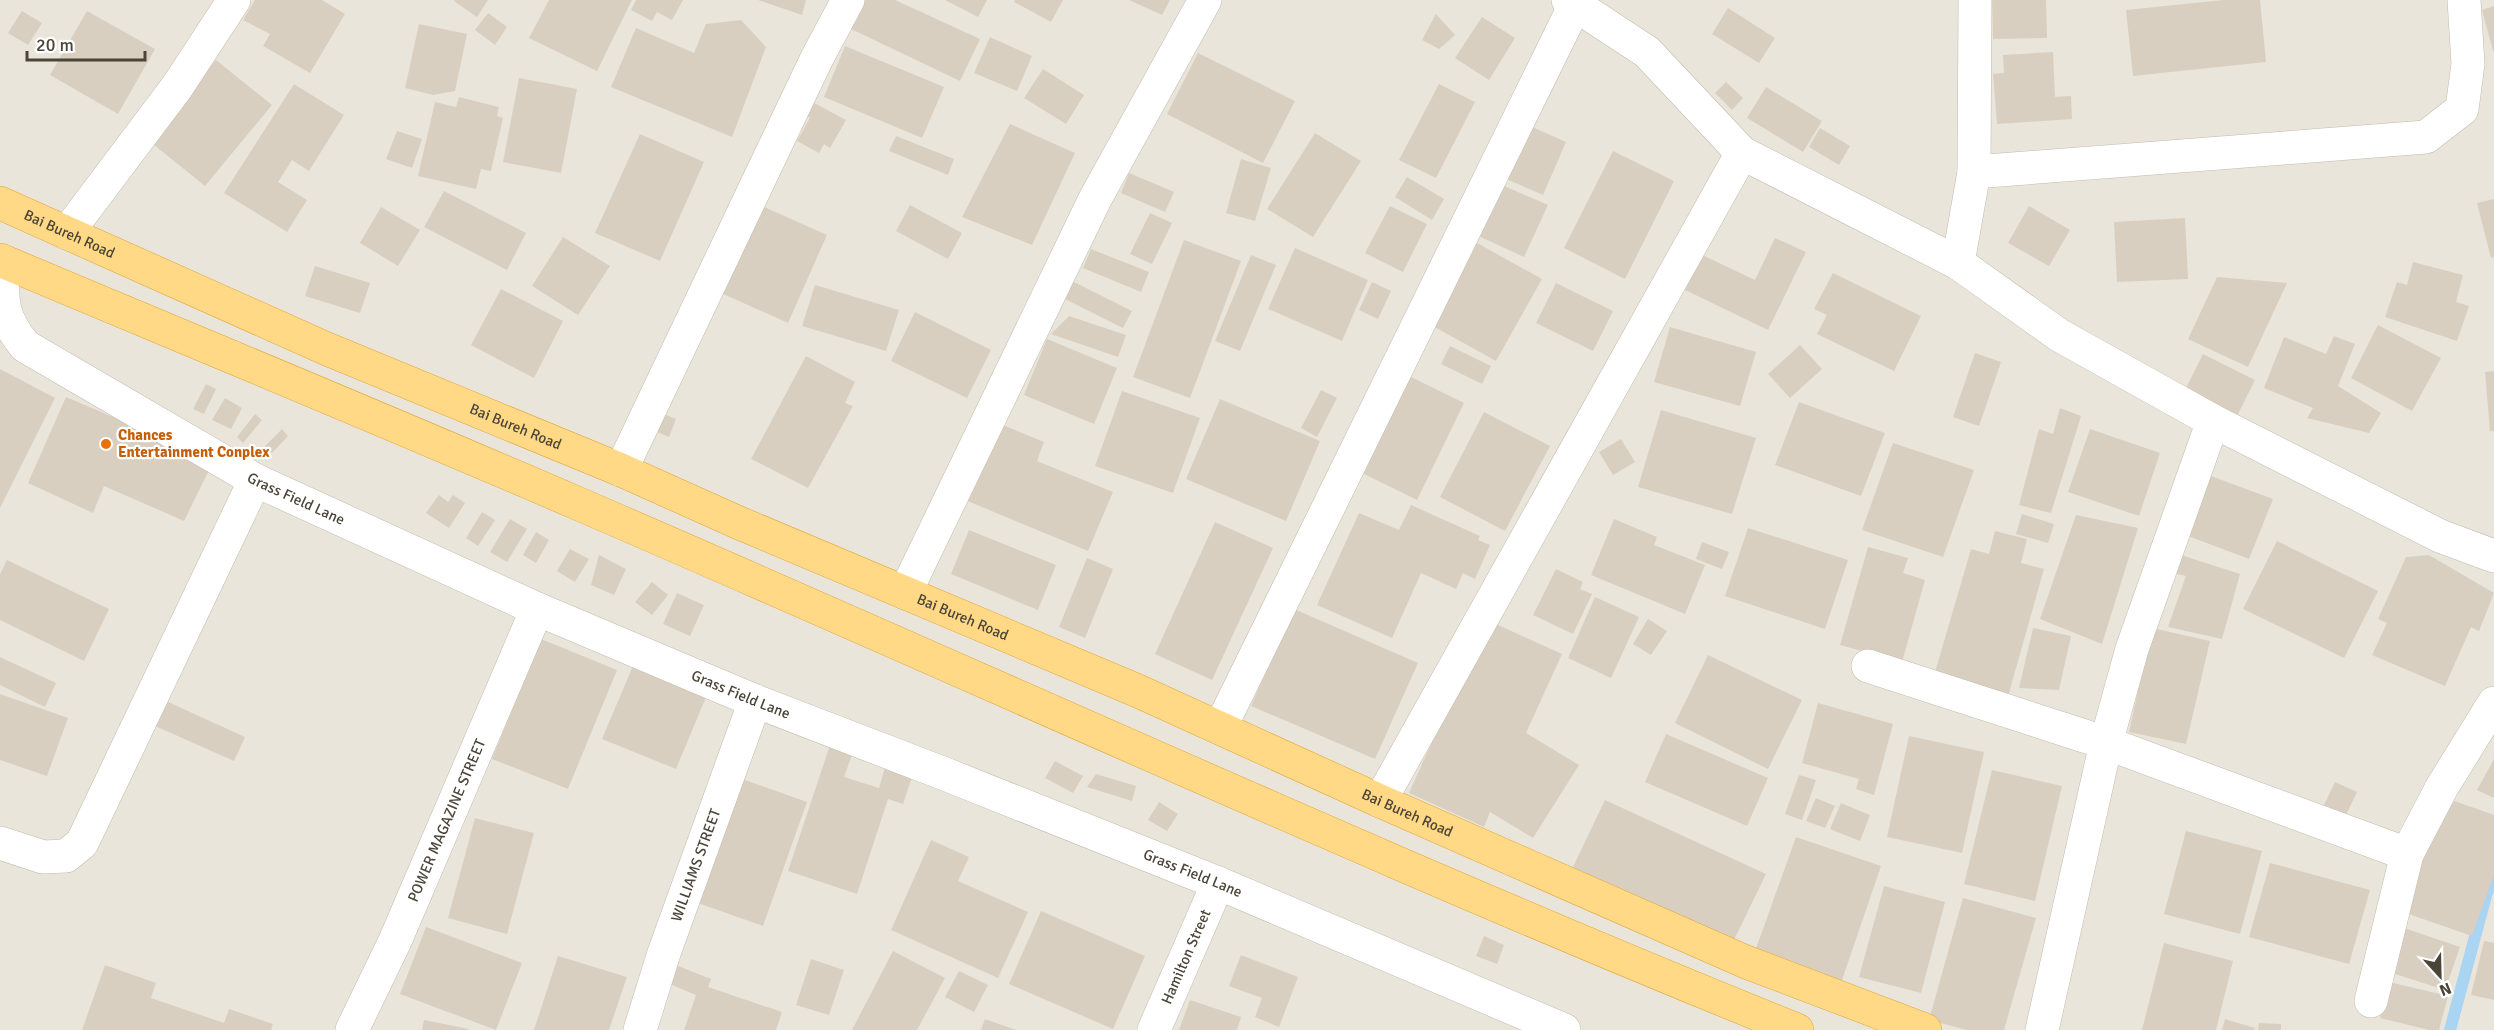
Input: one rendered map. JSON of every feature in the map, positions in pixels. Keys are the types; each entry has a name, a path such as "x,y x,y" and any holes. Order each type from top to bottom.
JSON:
{"highway":[{"name":"Bai Bureh Road","path":"0,203 327,349 621,470 1220,728 1746,962 1925,1030"},
{"path":"1,260 577,503 1603,951 1797,1030"}],"street":[{"path":"68,233 177,87 234,0"},
{"path":"621,470 817,58 848,0"},
{"path":"905,593 1095,199 1205,0"},
{"path":"1958,263 1974,172 1975,0"},
{"path":"1974,172 2426,137 2462,109 2468,64 2463,0"},
{"path":"1220,728 1572,2 1647,52 1742,153 1958,263 2059,335 2213,421 2440,536 2494,556"},
{"path":"1380,801 1742,153"},
{"name":"Grass Field Lane","path":"1,260 2,313 10,331 25,346 255,480 537,609 755,701 945,774 1218,884 1564,1030"},
{"path":"2042,1030 2106,743 2132,649 2213,421"},
{"path":"0,843 43,857 66,856 82,843 255,480"},
{"name":"POWER MAGAZINE STREET","path":"352,1030 396,941 537,609"},
{"path":"1868,666 2106,743 2407,854"},
{"name":"WILLIAMS STREET","path":"640,1030 664,953 755,701"},
{"path":"2370,1001 2407,854 2442,787 2494,703"},
{"name":"Hamilton Street","path":"1154,1030 1218,884"}],"shaded area":[{"path":"0,0 2494,0 2494,1030 0,1030"}],"building":[{"path":"255,0 322,0 345,14 310,73 263,46 270,34 243,20"},
{"path":"455,0 488,0 477,17"},
{"path":"549,0 632,0 597,71 529,38"},
{"path":"636,0 683,0 672,20 657,12 652,21 631,10"},
{"path":"758,0 806,0 802,15"},
{"path":"860,0 895,0 980,39 960,81 847,27"},
{"path":"945,0 987,0 978,17"},
{"path":"1015,0 1063,0 1051,22 1014,2"},
{"path":"1129,0 1170,0 1162,15"},
{"path":"1992,0 2046,0 2047,38 1993,39"},
{"path":"2223,0 2260,0 2266,62 2133,76 2126,10"},
{"path":"2494,6 2494,51 2493,51 2482,10"},
{"path":"1728,8 1775,38 1759,63 1712,34"},
{"path":"22,11 42,23 28,45 8,33"},
{"path":"87,11 155,49 118,114 50,75"},
{"path":"488,13 507,27 495,45 475,30"},
{"path":"1436,14 1455,35 1439,49 1422,40"},
{"path":"1482,17 1515,38 1489,80 1455,58"},
{"path":"741,20 766,47 732,137 611,87 636,28 694,53 706,24"},
{"path":"419,24 467,34 455,91 433,95 405,88"},
{"path":"990,37 1032,56 1017,91 974,73"},
{"path":"845,46 944,87 922,138 824,97"},
{"path":"2053,52 2055,97 2071,96 2072,119 1997,124 1993,74 2004,73 2003,55"},
{"path":"1198,53 1295,101 1263,163 1167,114"},
{"path":"216,60 272,105 205,186 149,141"},
{"path":"1043,69 1084,95 1066,124 1024,98"},
{"path":"519,78 577,89 561,173 503,162"},
{"path":"1726,82 1743,98 1732,110 1715,93"},
{"path":"294,84 344,115 309,171 292,160 278,182 307,200 287,232 224,193"},
{"path":"1439,84 1475,102 1436,178 1399,160"},
{"path":"1766,87 1822,121 1803,152 1747,118"},
{"path":"459,97 499,107 497,116 503,118 491,171 481,169 476,189 418,176 435,102 456,107"},
{"path":"807,99 846,120 830,148 824,144 819,153 797,141 810,118 799,112"},
{"path":"1521,122 1566,142 1543,195 1497,175"},
{"path":"1010,124 1075,153 1032,245 962,217"},
{"path":"1820,128 1850,146 1839,165 1809,147"},
{"path":"397,131 422,139 412,168 386,159"},
{"path":"1315,133 1361,161 1313,237 1267,209"},
{"path":"640,134 704,162 660,261 595,233"},
{"path":"896,136 954,159 948,175 889,151"},
{"path":"1613,151 1674,181 1625,279 1564,248"},
{"path":"1241,159 1271,168 1255,221 1226,213"},
{"path":"1129,173 1174,192 1165,212 1121,193"},
{"path":"1407,177 1444,199 1432,220 1395,197"},
{"path":"1495,182 1548,205 1524,257 1472,233"},
{"path":"444,191 526,233 507,270 424,227"},
{"path":"2494,199 2494,257 2491,258 2477,203"},
{"path":"760,205 827,235 788,323 721,293"},
{"path":"910,205 962,233 948,259 896,231"},
{"path":"1390,206 1427,224 1403,272 1365,253"},
{"path":"2029,206 2070,230 2049,266 2008,243"},
{"path":"381,207 420,230 398,266 360,243"},
{"path":"1150,213 1172,223 1152,264 1130,254"},
{"path":"2185,218 2188,279 2117,282 2114,222"},
{"path":"563,237 610,266 578,315 532,286"},
{"path":"1775,238 1806,252 1768,330 1681,288 1698,253 1755,280"},
{"path":"1184,240 1241,261 1190,398 1133,377"},
{"path":"1477,243 1542,279 1496,361 1431,325"},
{"path":"1295,248 1368,280 1342,341 1268,309"},
{"path":"1091,249 1149,272 1141,292 1083,268"},
{"path":"1251,255 1276,265 1240,351 1215,341"},
{"path":"2413,262 2463,275 2456,302 2469,306 2457,341 2385,317 2397,282 2407,285"},
{"path":"315,266 370,283 360,313 305,296"},
{"path":"1833,273 1921,316 1894,371 1817,334 1827,315 1814,309"},
{"path":"2217,277 2287,283 2248,367 2188,339"},
{"path":"1070,280 1132,311 1123,328 1061,297"},
{"path":"1372,282 1391,291 1378,319 1359,310"},
{"path":"1556,283 1613,311 1593,351 1536,323"},
{"path":"815,285 899,310 886,351 802,326"},
{"path":"501,289 563,321 534,378 471,345"},
{"path":"915,312 991,350 967,398 891,361"},
{"path":"1069,316 1126,335 1118,357 1051,334"},
{"path":"2378,325 2441,358 2412,411 2351,378"},
{"path":"1670,327 1756,352 1740,406 1654,382"},
{"path":"2334,336 2355,344 2338,386 2381,413 2369,433 2307,418 2313,408 2264,388 2284,337 2326,354"},
{"path":"1047,339 1117,368 1094,424 1024,395"},
{"path":"1800,345 1822,369 1790,398 1768,374"},
{"path":"1450,346 1491,366 1482,384 1441,364"},
{"path":"1975,353 2001,362 1979,426 1953,417"},
{"path":"2203,354 2255,380 2233,424 2181,398"},
{"path":"806,356 855,382 845,403 853,406 808,488 751,459"},
{"path":"0,369 55,398 0,508"},
{"path":"2494,371 2494,431 2490,431 2485,372"},
{"path":"1407,375 1464,403 1417,500 1360,472"},
{"path":"206,384 216,389 204,414 193,409"},
{"path":"1321,390 1337,398 1317,437 1301,428"},
{"path":"1122,391 1200,418 1173,493 1095,466"},
{"path":"66,397 214,460 184,521 104,486 93,513 28,483"},
{"path":"225,398 242,408 231,429 212,420"},
{"path":"1220,399 1320,441 1286,521 1186,479"},
{"path":"1799,402 1885,433 1861,496 1775,465"},
{"path":"2060,408 2081,416 2051,513 2019,505 2039,429 2053,434"},
{"path":"1661,410 1756,438 1732,514 1638,487"},
{"path":"1484,412 1550,446 1505,531 1440,497"},
{"path":"255,414 262,420 243,443 237,437"},
{"path":"664,414 676,419 669,437 657,432"},
{"path":"998,423 1044,442 1037,461 1113,492 1088,551 965,500"},
{"path":"282,429 288,436 272,453 265,446"},
{"path":"2090,429 2160,453 2139,516 2068,492"},
{"path":"1621,439 1635,462 1613,475 1599,452"},
{"path":"1893,443 1974,470 1943,557 1862,530"},
{"path":"2211,476 2273,499 2249,559 2188,536"},
{"path":"439,495 448,502 453,495 465,503 449,528 426,513"},
{"path":"1411,505 1480,536 1478,540 1490,545 1475,579 1463,573 1456,589 1421,573 1392,638 1317,605 1359,513 1399,530"},
{"path":"482,512 495,520 478,546 466,538"},
{"path":"2022,514 2054,524 2048,543 2016,534"},
{"path":"2076,515 2138,528 2102,644 2040,619"},
{"path":"510,519 527,529 507,562 490,552"},
{"path":"1614,519 1657,537 1654,545 1705,565 1685,614 1591,575"},
{"path":"1215,522 1273,548 1212,680 1155,654"},
{"path":"1748,528 1848,560 1825,629 1725,596"},
{"path":"969,530 1056,565 1038,610 951,574"},
{"path":"1995,531 2027,539 2021,563 2044,569 2007,700 1933,679 1971,549 1989,554"},
{"path":"536,532 549,540 536,563 523,555"},
{"path":"2277,541 2378,591 2344,658 2243,609"},
{"path":"1702,542 1729,552 1722,569 1696,559"},
{"path":"1868,547 1908,558 1903,573 1925,580 1902,662 1840,645"},
{"path":"570,549 589,559 575,582 557,571"},
{"path":"599,555 626,569 614,595 591,585"},
{"path":"2181,555 2240,574 2222,639 2168,627 2186,576 2173,573"},
{"path":"2429,555 2494,593 2479,631 2471,627 2445,686 2372,655 2387,623 2378,619 2406,557"},
{"path":"1087,558 1113,569 1085,638 1059,627"},
{"path":"7,560 109,609 84,661 0,620 0,574"},
{"path":"1556,569 1583,582 1580,589 1592,594 1573,634 1533,615"},
{"path":"652,582 668,595 652,615 635,602"},
{"path":"677,593 704,605 690,636 663,624"},
{"path":"1595,597 1639,617 1611,678 1568,658"},
{"path":"1294,609 1418,663 1375,759 1251,706"},
{"path":"1648,619 1667,631 1651,655 1633,644"},
{"path":"1487,620 1562,654 1526,733 1579,765 1533,838 1490,812 1484,827 1409,793"},
{"path":"2033,628 2071,636 2059,690 2019,688"},
{"path":"2152,628 2210,641 2186,744 2129,732"},
{"path":"541,639 617,670 568,789 492,759"},
{"path":"1708,655 1802,700 1768,769 1675,723"},
{"path":"0,657 56,683 45,707 0,685"},
{"path":"635,661 709,690 676,769 602,739"},
{"path":"0,694 68,718 47,776 0,760"},
{"path":"166,701 245,737 234,761 155,726"},
{"path":"1818,703 1893,724 1874,795 1856,789 1859,779 1802,763"},
{"path":"1666,734 1768,778 1747,826 1645,782"},
{"path":"1909,736 1984,752 1962,853 1887,837"},
{"path":"830,745 853,752 844,777 879,788 885,768 912,777 903,804 888,799 857,894 788,871"},
{"path":"2494,759 2494,798 2477,790"},
{"path":"1055,761 1083,776 1073,793 1045,778"},
{"path":"1992,770 2062,786 2035,901 1964,884"},
{"path":"1096,774 1136,786 1132,801 1087,787"},
{"path":"1799,775 1816,780 1802,820 1785,814"},
{"path":"742,779 807,802 763,926 698,903"},
{"path":"2335,782 2357,792 2346,815 2324,805"},
{"path":"1816,798 1835,806 1825,828 1806,821"},
{"path":"2446,798 2494,815 2494,875 2472,936 2397,910"},
{"path":"1605,800 1766,874 1732,944 1572,869"},
{"path":"1159,802 1178,814 1167,831 1148,820"},
{"path":"1841,803 1870,815 1860,841 1830,829"},
{"path":"475,818 534,833 507,934 448,918"},
{"path":"2186,831 2262,851 2240,934 2164,914"},
{"path":"1796,837 1881,866 1841,983 1754,954"},
{"path":"931,840 969,857 958,881 1028,912 998,978 891,930"},
{"path":"2270,863 2370,890 2349,964 2249,937"},
{"path":"1884,886 1945,902 1921,993 1859,977"},
{"path":"1963,898 2036,918 2004,1030 1967,1030 1929,1020"},
{"path":"1041,911 1145,956 1113,1029 1009,984"},
{"path":"426,927 522,963 496,1030 400,994"},
{"path":"2404,928 2460,947 2445,990 2389,972"},
{"path":"1484,936 1504,945 1497,964 1476,956"},
{"path":"2484,941 2494,943 2494,1000 2471,995"},
{"path":"2164,943 2233,961 2216,1030 2142,1030"},
{"path":"893,951 945,978 917,1030 852,1030"},
{"path":"1241,955 1298,977 1279,1027 1255,1017 1262,998 1229,986"},
{"path":"558,956 627,977 609,1030 534,1030"},
{"path":"811,959 844,970 829,1015 796,1005"},
{"path":"673,964 711,979 708,987 782,1012 776,1030 684,1030 696,995 665,982"},
{"path":"105,965 156,983 151,998 224,1023 229,1009 273,1024 271,1030 82,1030"},
{"path":"959,971 988,985 974,1012 945,997"},
{"path":"2389,982 2448,996 2439,1030 2429,1030 2380,1018"},
{"path":"1190,1000 1241,1017 1237,1030 1179,1030"},
{"path":"985,1019 1016,1030 981,1030"},
{"path":"2225,1019 2255,1028 2254,1030 2222,1030"},
{"path":"424,1020 469,1029 469,1030 422,1030"},
{"path":"2259,1023 2281,1024 2281,1030 2258,1030"}],"waterway":[{"path":"2450,1030 2487,892 2494,881"}],"place":[{"name":"Chances Entertainment Conplex","path":"106,444"}]}
